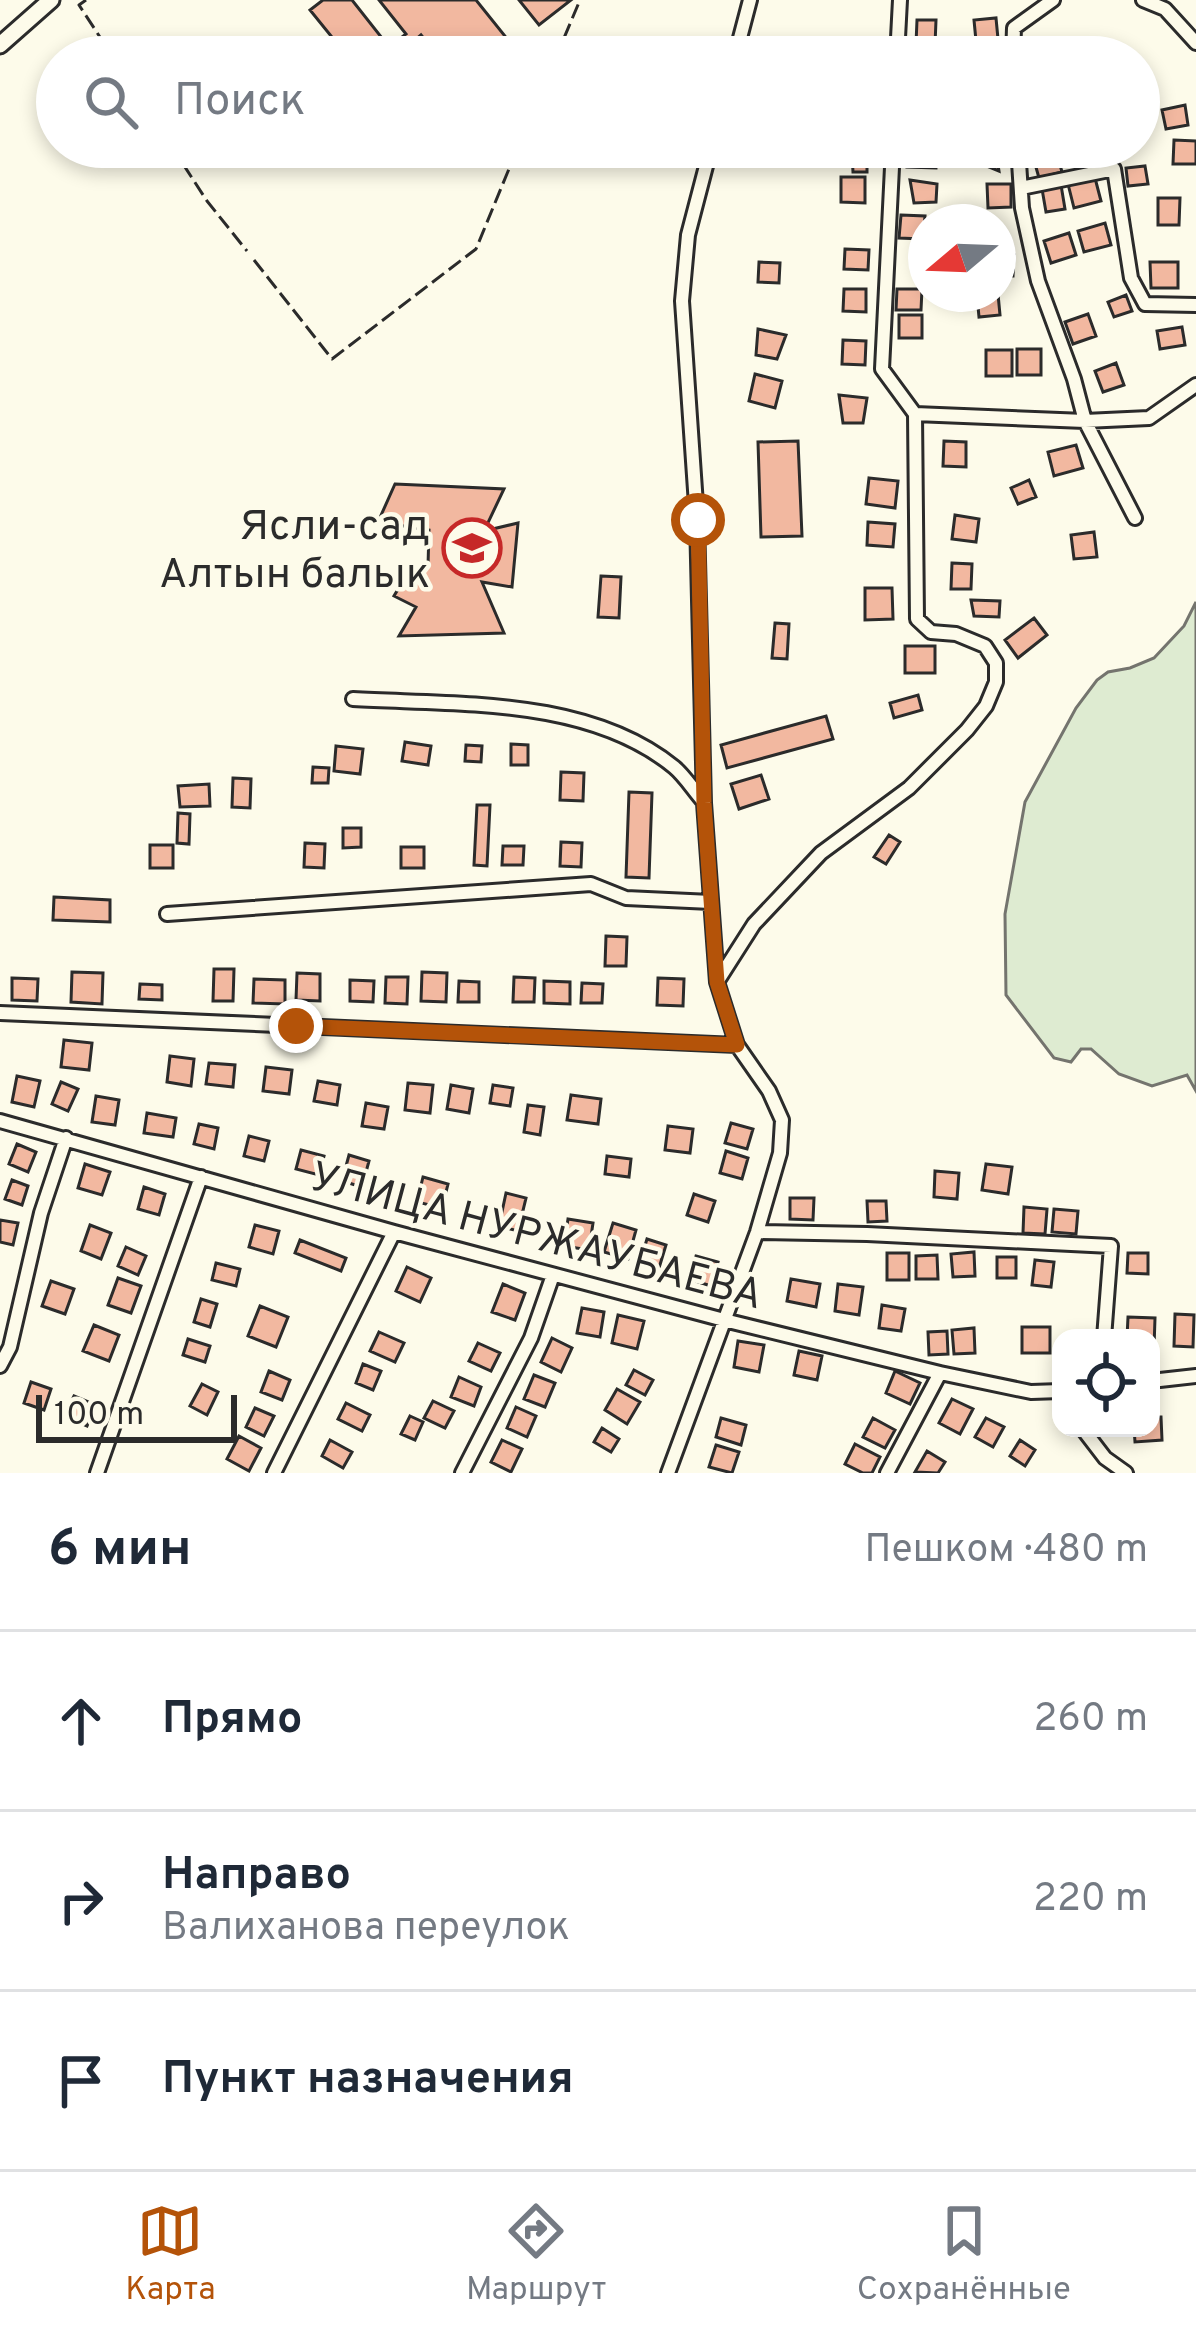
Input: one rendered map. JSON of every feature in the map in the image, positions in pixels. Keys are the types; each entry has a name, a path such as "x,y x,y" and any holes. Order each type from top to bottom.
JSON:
{"street":[{"path":"0,45 50,0"},
{"path":"741,36 750,0"},
{"path":"898,36 900,0"},
{"path":"1014,36 1014,28 1052,0"},
{"path":"1143,0 1168,4 1196,43"},
{"path":"668,1473 757,1232 780,1153 782,1120 770,1091 737,1045 717,982 704,803 698,520 682,301 688,235 706,168"},
{"path":"717,982 754,924 821,853 909,788 986,706 996,682 996,663 985,646 956,634 931,632 917,619 915,414 882,369 892,168"},
{"path":"1020,168 1022,208 1038,281 1085,421 1135,518"},
{"path":"1021,188 1114,169 1131,278 1145,304 1196,304"},
{"path":"915,414 1085,421 1150,418 1196,385"},
{"path":"353,699 546,712 594,724 676,768 704,803"},
{"path":"167,914 591,884 626,898 711,902"},
{"path":"0,1013 737,1045"},
{"name":"УЛИЦА НУРЖАУБАЕВА","path":"0,1121 724,1320 940,1373 1031,1392 1052,1391"},
{"path":"0,1366 10,1347 41,1213 66,1138"},
{"path":"97,1473 201,1177"},
{"path":"274,1473 394,1232"},
{"path":"757,1232 1111,1246 1106,1329"},
{"path":"462,1473 530,1338 553,1274"},
{"path":"887,1473 940,1373"},
{"path":"1160,1381 1196,1376"},
{"path":"1089,1437 1105,1458 1126,1473"}],"green space":[{"path":"1196,602 1196,1091 1187,1075 1152,1086 1119,1074 1091,1049 1081,1049 1071,1062 1054,1058 1006,995 1005,914 1025,802 1076,708 1108,672 1154,658 1184,626"}],"building":[{"path":"323,0 352,0 380,36 331,36 310,10"},
{"path":"379,0 476,0 505,36 422,36 403,36"},
{"path":"519,0 571,0 539,25"},
{"path":"996,18 998,36 976,36 974,20"},
{"path":"917,20 936,20 935,36 916,36"},
{"path":"1185,105 1188,125 1166,129 1162,110"},
{"path":"1174,140 1196,141 1196,164 1173,164"},
{"path":"1036,168 1061,168 1062,172 1039,178"},
{"path":"1126,168 1145,168 1148,184 1128,186"},
{"path":"841,177 865,177 865,203 841,202"},
{"path":"1095,178 1101,201 1074,208 1068,184"},
{"path":"910,180 937,184 936,202 914,203"},
{"path":"987,184 1011,184 1011,204 988,204"},
{"path":"1061,185 1065,209 1046,212 1042,189"},
{"path":"1158,198 1180,198 1179,225 1158,225"},
{"path":"901,215 908,215 908,238 899,238"},
{"path":"1105,223 1111,245 1084,252 1078,231"},
{"path":"1069,233 1076,255 1051,263 1044,241"},
{"path":"845,249 869,250 868,270 844,269"},
{"path":"759,262 780,263 779,283 758,282"},
{"path":"1150,262 1178,262 1178,288 1151,288"},
{"path":"844,289 866,289 866,312 843,311"},
{"path":"897,289 908,289 908,310 896,310"},
{"path":"1126,295 1132,311 1114,317 1108,302"},
{"path":"1088,314 1096,336 1073,344 1065,322"},
{"path":"899,315 922,315 922,338 899,338"},
{"path":"1182,327 1185,345 1160,349 1157,331"},
{"path":"758,329 786,335 777,359 756,355"},
{"path":"843,340 866,341 865,365 842,364"},
{"path":"1017,349 1041,349 1041,375 1017,375"},
{"path":"986,350 1012,350 1012,376 986,376"},
{"path":"1116,363 1124,385 1103,392 1095,371"},
{"path":"755,374 782,381 775,408 749,401"},
{"path":"839,395 867,398 863,423 843,423"},
{"path":"798,441 802,536 761,537 758,442"},
{"path":"944,441 966,442 966,467 943,466"},
{"path":"1076,445 1083,468 1054,476 1048,452"},
{"path":"869,478 898,481 895,508 866,504"},
{"path":"1029,480 1036,497 1018,504 1011,488"},
{"name":"Ясли-сад Алтын балык","path":"395,484 504,489 484,531 518,523 512,587 482,582 504,633 399,636 416,607 394,596 409,571 428,566 429,530 378,522"},
{"path":"955,515 979,519 976,542 952,539"},
{"path":"868,522 895,524 893,547 867,545"},
{"path":"1094,532 1097,557 1074,559 1071,535"},
{"path":"952,563 972,564 971,589 951,589"},
{"path":"601,576 621,577 619,618 598,617"},
{"path":"865,588 892,588 893,619 865,620"},
{"path":"971,600 1000,601 999,617 974,616"},
{"path":"1034,618 1047,635 1018,658 1005,640"},
{"path":"775,623 789,624 787,659 772,658"},
{"path":"905,646 935,646 935,673 905,673"},
{"path":"918,695 922,710 894,718 890,703"},
{"path":"826,716 833,739 727,768 721,745"},
{"path":"405,742 431,746 428,765 402,761"},
{"path":"511,744 528,745 528,765 511,765"},
{"path":"466,745 482,746 481,762 465,761"},
{"path":"336,746 363,749 360,774 334,771"},
{"path":"313,767 329,768 328,783 312,783"},
{"path":"561,772 584,773 583,801 560,800"},
{"path":"761,775 769,799 739,809 731,784"},
{"path":"233,778 251,779 250,808 232,807"},
{"path":"209,784 210,806 180,807 178,786"},
{"path":"629,792 652,793 649,878 626,877"},
{"path":"477,805 490,805 487,866 474,865"},
{"path":"178,813 190,814 189,844 177,843"},
{"path":"343,828 361,828 361,847 343,848"},
{"path":"889,835 900,842 886,864 874,857"},
{"path":"561,842 582,843 581,867 560,866"},
{"path":"305,843 325,844 324,868 304,867"},
{"path":"150,845 173,845 173,868 150,868"},
{"path":"503,846 524,846 523,865 502,865"},
{"path":"401,847 424,847 424,868 401,868"},
{"path":"54,897 110,900 110,922 53,920"},
{"path":"606,936 627,937 626,966 605,966"},
{"path":"214,969 234,969 233,1001 213,1001"},
{"path":"72,972 103,973 102,1004 71,1002"},
{"path":"422,972 447,973 446,1002 421,1001"},
{"path":"297,973 320,974 320,1001 296,1000"},
{"path":"386,977 408,977 407,1004 385,1003"},
{"path":"514,977 535,978 534,1002 513,1002"},
{"path":"12,978 38,979 37,1001 12,1000"},
{"path":"658,978 684,979 683,1006 657,1005"},
{"path":"254,979 285,980 285,1004 253,1003"},
{"path":"350,980 374,981 373,1002 350,1001"},
{"path":"459,981 479,982 479,1002 458,1002"},
{"path":"544,981 570,982 570,1004 544,1003"},
{"path":"582,983 603,984 602,1003 581,1003"},
{"path":"140,984 162,985 162,1000 139,999"},
{"path":"64,1040 92,1043 89,1070 61,1067"},
{"path":"170,1056 194,1059 191,1086 167,1082"},
{"path":"209,1063 235,1065 233,1087 206,1084"},
{"path":"266,1067 292,1070 289,1094 263,1091"},
{"path":"17,1076 40,1081 34,1107 12,1102"},
{"path":"318,1081 340,1085 337,1105 314,1101"},
{"path":"61,1082 78,1089 68,1111 52,1104"},
{"path":"408,1083 433,1085 430,1113 405,1110"},
{"path":"451,1085 473,1089 469,1113 447,1109"},
{"path":"493,1085 513,1088 510,1106 490,1103"},
{"path":"571,1095 601,1099 598,1124 567,1120"},
{"path":"96,1096 119,1100 115,1125 92,1122"},
{"path":"366,1103 388,1107 384,1129 362,1126"},
{"path":"528,1105 544,1107 540,1135 524,1132"},
{"path":"147,1113 176,1118 173,1137 144,1133"},
{"path":"731,1123 753,1129 747,1149 725,1143"},
{"path":"199,1124 218,1128 214,1149 194,1144"},
{"path":"668,1126 693,1129 690,1153 665,1150"},
{"path":"249,1136 269,1141 264,1161 244,1156"},
{"path":"17,1144 36,1152 28,1172 9,1164"},
{"path":"301,1150 324,1156 319,1175 296,1169"},
{"path":"726,1151 748,1158 742,1179 720,1173"},
{"path":"349,1155 369,1161 362,1187 342,1181"},
{"path":"607,1156 631,1159 629,1177 605,1174"},
{"path":"85,1164 110,1172 102,1195 78,1188"},
{"path":"986,1164 1012,1167 1008,1194 982,1190"},
{"path":"935,1171 959,1173 957,1199 934,1197"},
{"path":"423,1177 448,1184 442,1208 417,1202"},
{"path":"12,1180 28,1186 22,1205 5,1199"},
{"path":"144,1187 165,1194 159,1215 138,1209"},
{"path":"506,1193 526,1198 518,1231 499,1226"},
{"path":"694,1194 715,1201 708,1222 687,1215"},
{"path":"790,1198 814,1198 813,1220 790,1219"},
{"path":"867,1201 886,1201 887,1221 868,1222"},
{"path":"1024,1207 1047,1209 1045,1234 1023,1233"},
{"path":"1054,1209 1078,1211 1076,1234 1052,1232"},
{"path":"568,1219 593,1223 589,1250 564,1246"},
{"path":"0,1220 18,1223 13,1245 0,1242"},
{"path":"613,1223 636,1230 628,1259 604,1252"},
{"path":"90,1225 111,1233 101,1259 81,1251"},
{"path":"255,1225 279,1231 273,1254 249,1247"},
{"path":"647,1239 666,1245 659,1268 640,1262"},
{"path":"300,1240 346,1258 341,1271 295,1253"},
{"path":"126,1247 146,1256 138,1275 118,1266"},
{"path":"974,1252 975,1276 953,1277 951,1254"},
{"path":"887,1253 909,1253 909,1280 887,1280"},
{"path":"1128,1253 1148,1253 1148,1274 1127,1273"},
{"path":"937,1255 938,1279 916,1279 916,1256"},
{"path":"696,1256 718,1262 711,1286 689,1279"},
{"path":"997,1257 1016,1257 1016,1278 997,1278"},
{"path":"1035,1260 1054,1262 1051,1287 1032,1285"},
{"path":"216,1263 240,1269 236,1286 212,1280"},
{"path":"407,1267 431,1278 420,1302 396,1291"},
{"path":"118,1278 141,1286 131,1313 108,1305"},
{"path":"791,1279 820,1284 816,1307 787,1301"},
{"path":"51,1281 74,1289 65,1314 42,1306"},
{"path":"503,1284 525,1293 515,1320 492,1312"},
{"path":"838,1284 863,1287 859,1315 835,1311"},
{"path":"201,1299 217,1304 210,1327 194,1322"},
{"path":"882,1305 905,1309 901,1331 879,1328"},
{"path":"260,1306 288,1317 276,1347 248,1336"},
{"path":"582,1308 604,1312 600,1337 577,1333"},
{"path":"1175,1314 1194,1315 1193,1347 1174,1346"},
{"path":"618,1315 644,1321 637,1349 612,1343"},
{"path":"1128,1317 1155,1318 1155,1329 1127,1329"},
{"path":"94,1325 119,1335 109,1361 83,1351"},
{"path":"1022,1327 1050,1327 1050,1353 1022,1353"},
{"path":"974,1328 975,1353 954,1354 952,1330"},
{"path":"947,1331 948,1354 929,1355 928,1332"},
{"path":"379,1332 404,1343 395,1362 370,1351"},
{"path":"552,1338 572,1348 561,1372 541,1362"},
{"path":"188,1339 210,1346 205,1362 183,1355"},
{"path":"738,1341 764,1345 759,1372 734,1367"},
{"path":"478,1343 500,1353 491,1371 469,1361"},
{"path":"799,1351 822,1356 817,1380 794,1375"},
{"path":"363,1364 381,1371 373,1390 356,1383"},
{"path":"634,1370 653,1380 645,1395 626,1385"},
{"path":"269,1371 290,1380 282,1400 261,1392"},
{"path":"895,1371 920,1383 910,1404 886,1393"},
{"path":"534,1375 555,1383 545,1407 524,1399"},
{"path":"459,1377 481,1387 474,1406 451,1397"},
{"path":"31,1382 51,1389 44,1410 24,1403"},
{"path":"202,1384 218,1392 207,1415 190,1406"},
{"path":"617,1389 640,1402 627,1424 605,1410"},
{"path":"74,1396 96,1405 87,1426 64,1416"},
{"path":"952,1399 973,1409 960,1434 939,1423"},
{"path":"433,1401 454,1411 445,1428 424,1418"},
{"path":"346,1403 370,1415 362,1431 338,1419"},
{"path":"516,1407 536,1416 527,1437 507,1428"},
{"path":"255,1408 274,1416 264,1436 246,1427"},
{"path":"410,1416 423,1422 415,1440 401,1434"},
{"path":"1161,1417 1162,1440 1135,1442 1135,1437 1160,1437"},
{"path":"721,1418 746,1425 741,1445 716,1437"},
{"path":"873,1418 895,1430 885,1448 863,1437"},
{"path":"986,1418 1004,1427 993,1447 975,1437"},
{"path":"602,1428 619,1439 611,1452 594,1442"},
{"path":"239,1436 261,1448 249,1471 227,1459"},
{"path":"330,1440 352,1452 343,1468 322,1456"},
{"path":"502,1440 522,1449 511,1472 491,1462"},
{"path":"1020,1440 1035,1450 1025,1466 1010,1456"},
{"path":"855,1444 880,1457 872,1473 845,1464"},
{"path":"716,1445 739,1452 732,1473 709,1467"},
{"path":"927,1451 945,1462 938,1473 915,1472"}],"fence":[{"path":"86,0 79,5 99,36"},
{"path":"565,36 580,0"},
{"path":"186,168 247,251"},
{"path":"254,260 332,359 476,249 509,168"}],"place":[{"name":"Ясли-сад Алтын балык","path":"472,548"}],"route":[{"path":"296,1026 737,1045 717,982 704,803 698,520"}]}
